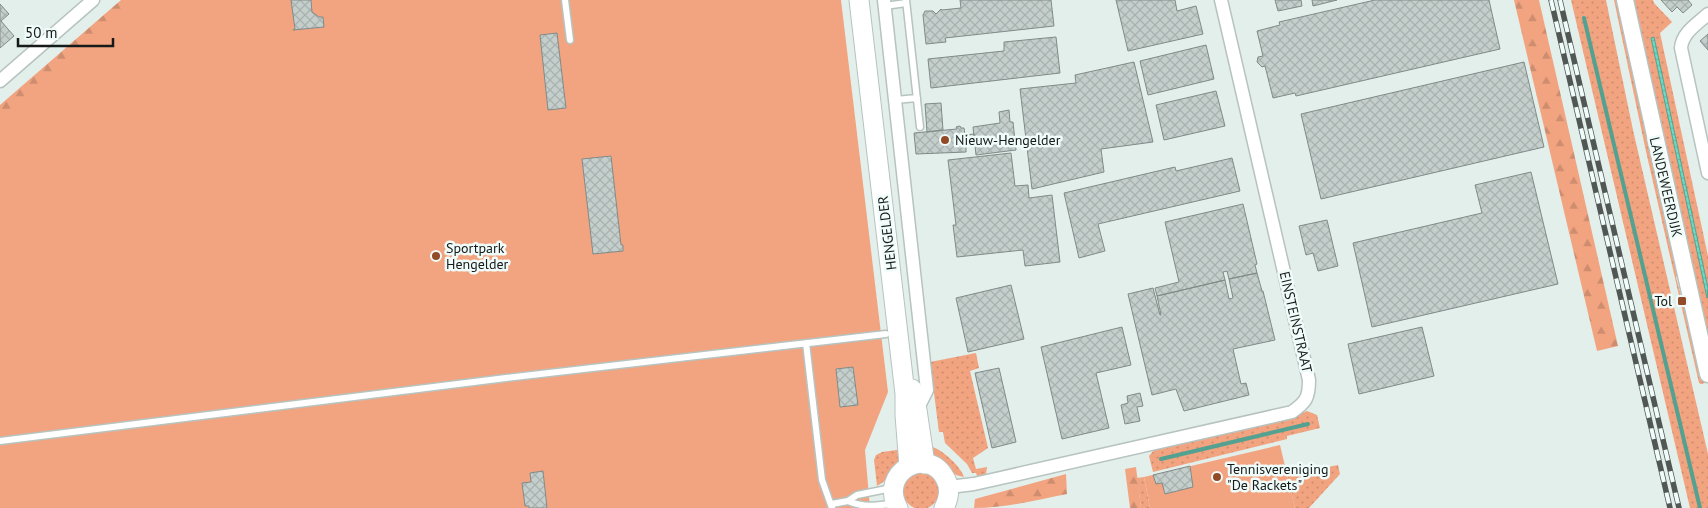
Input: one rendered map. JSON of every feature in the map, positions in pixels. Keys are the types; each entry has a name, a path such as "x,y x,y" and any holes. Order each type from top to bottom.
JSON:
{"main road":[{"name":"HENGELDER","path":"859,0 905,394 905,415 917,465"},
{"name":"HENGELDER","path":"866,0 912,392 918,410 917,465"},
{"path":"895,499 898,475 917,465 938,469 947,480 949,495 944,508"}],"street":[{"path":"0,81 93,0"},
{"name":"EINSTEINSTRAAT","path":"949,488 974,484 1292,412 1304,403 1309,393 1309,380 1221,0"},
{"name":"LANDEWEERDIJK","path":"1624,0 1708,374"},
{"name":"HENGELDER","path":"884,3 927,390 918,410"},
{"path":"1708,14 1685,35 1681,48 1708,173"}],"lane":[{"path":"565,0 570,40"},
{"path":"884,3 906,2 920,126"},
{"path":"895,100 917,98"},
{"path":"0,441 496,379 886,334"},
{"path":"806,343 822,480 832,506 848,501 857,495 895,499"},
{"path":"848,501 857,506 876,506 895,499"}],"green space":[{"path":"121,0 147,0 0,124 0,105"},
{"name":"Sportpark Hengelder","path":"141,0 841,0 888,392 865,450 870,508 0,508 0,120"},
{"path":"1514,0 1539,0 1618,346 1597,351"},
{"path":"1571,0 1606,0 1633,130 1708,454 1708,508 1690,508"},
{"path":"1614,0 1617,0 1680,275 1676,277 1685,311 1688,311 1705,383 1701,384 1699,383 1645,147"},
{"path":"1631,0 1653,0 1672,22 1660,33 1708,256 1708,347"},
{"path":"976,353 979,368 970,371 988,448 973,458 976,469 987,467 986,474 977,476 976,473 972,473 967,464 945,443 943,432 939,432 930,362"},
{"path":"1307,411 1317,415 1320,428 1287,436 1287,439 1153,472 1149,456 1155,449 1294,416"},
{"name":"Tennisvereniging \"De Rackets\"","path":"1280,445 1295,508 1150,508 1144,477"},
{"path":"927,446 943,452 958,467 964,477 952,473 942,466"},
{"path":"904,449 901,460 895,470 877,486 874,460 876,455 882,452"},
{"path":"1338,465 1340,474 1309,508 1295,508 1287,475"},
{"path":"1136,467 1141,508 1130,508 1125,469"},
{"path":"921,473 928,474 934,478 938,484 938,498 934,504 928,508 921,509 914,508 908,504 904,498 903,491 904,484 908,478 914,474"},
{"path":"1066,474 1067,494 1010,505 974,508 975,499"},
{"path":"1144,477 1150,508 1141,508 1137,478"}],"shaded area":[{"path":"1654,37 1708,288 1707,298 1651,38"}],"building":[{"path":"291,0 311,0 312,12 319,17 323,17 324,27 293,30 295,29"},
{"path":"960,0 1051,0 1054,26 945,38 946,42 926,44 923,15 925,11 933,11 936,14 941,9 961,8"},
{"path":"1116,0 1175,0 1177,11 1196,6 1203,34 1128,51"},
{"path":"1275,0 1301,0 1302,6 1278,11"},
{"path":"1312,0 1337,0 1313,6"},
{"path":"1375,0 1489,0 1500,49 1296,96 1295,93 1273,98 1265,66 1262,67 1257,62 1258,57 1263,56 1257,31 1280,25 1279,22"},
{"path":"1661,0 1688,0 1692,5 1683,13 1677,7 1672,12"},
{"path":"0,4 9,14 1,21 14,36 0,48"},
{"path":"557,33 566,108 548,110 540,35"},
{"path":"1708,34 1708,50 1700,41"},
{"path":"1056,37 1060,73 931,88 928,59 1004,51 1004,42"},
{"path":"1206,45 1214,79 1148,95 1140,61"},
{"path":"1134,62 1153,142 1101,149 1104,172 1032,189 1020,89 1076,83 1075,75"},
{"path":"1524,62 1544,147 1321,199 1301,114"},
{"path":"1216,91 1225,126 1164,140 1156,105"},
{"path":"941,103 943,130 927,132 925,104"},
{"path":"1009,110 1010,122 1013,122 1016,150 976,155 973,127 1000,123 999,112"},
{"name":"Nieuw-Hengelder","path":"956,127 964,128 965,135 974,134 975,145 966,146 966,152 916,154 914,133 957,129"},
{"path":"1011,153 1015,186 1028,185 1029,198 1052,195 1060,262 1025,266 1023,250 957,257 953,225 956,225 948,160"},
{"path":"611,156 623,251 593,254 582,159"},
{"path":"1232,158 1240,191 1098,224 1105,251 1079,258 1064,193 1175,167 1176,171"},
{"path":"1531,172 1558,284 1372,327 1353,243 1482,213 1475,185"},
{"path":"1243,204 1257,264 1255,265 1257,273 1229,279 1227,271 1223,272 1225,280 1157,296 1155,288 1179,282 1165,222"},
{"path":"1327,220 1338,266 1318,271 1313,253 1306,255 1299,226"},
{"path":"1257,273 1275,340 1233,349 1241,384 1246,383 1249,395 1184,411 1176,389 1152,395 1128,294 1153,288 1161,315 1157,296 1225,280 1229,299 1233,298 1229,279"},
{"path":"1011,285 1024,339 968,352 956,298"},
{"path":"1122,327 1131,365 1096,373 1109,428 1062,439 1041,347"},
{"path":"1422,327 1434,376 1359,394 1348,344"},
{"path":"853,367 858,405 840,407 836,369"},
{"path":"999,368 1016,442 992,448 975,373"},
{"path":"1140,393 1143,406 1137,407 1140,421 1125,424 1121,405 1128,403 1127,396"},
{"path":"1190,466 1193,487 1165,494 1162,483 1156,484 1153,475"},
{"path":"543,471 547,508 529,508 529,506 525,506 522,483 531,482 530,473"}],"waterway":[{"path":"1584,18 1700,508"},
{"path":"1161,459 1308,424"}],"railway":[{"path":"1551,0 1670,508"},
{"path":"1560,0 1679,508"}],"place":[{"name":"Nieuw-Hengelder","path":"945,140"},
{"name":"Sportpark Hengelder","path":"436,256"},
{"name":"Tol","path":"1682,301"},
{"name":"Tennisvereniging \"De Rackets\"","path":"1217,477"}]}
